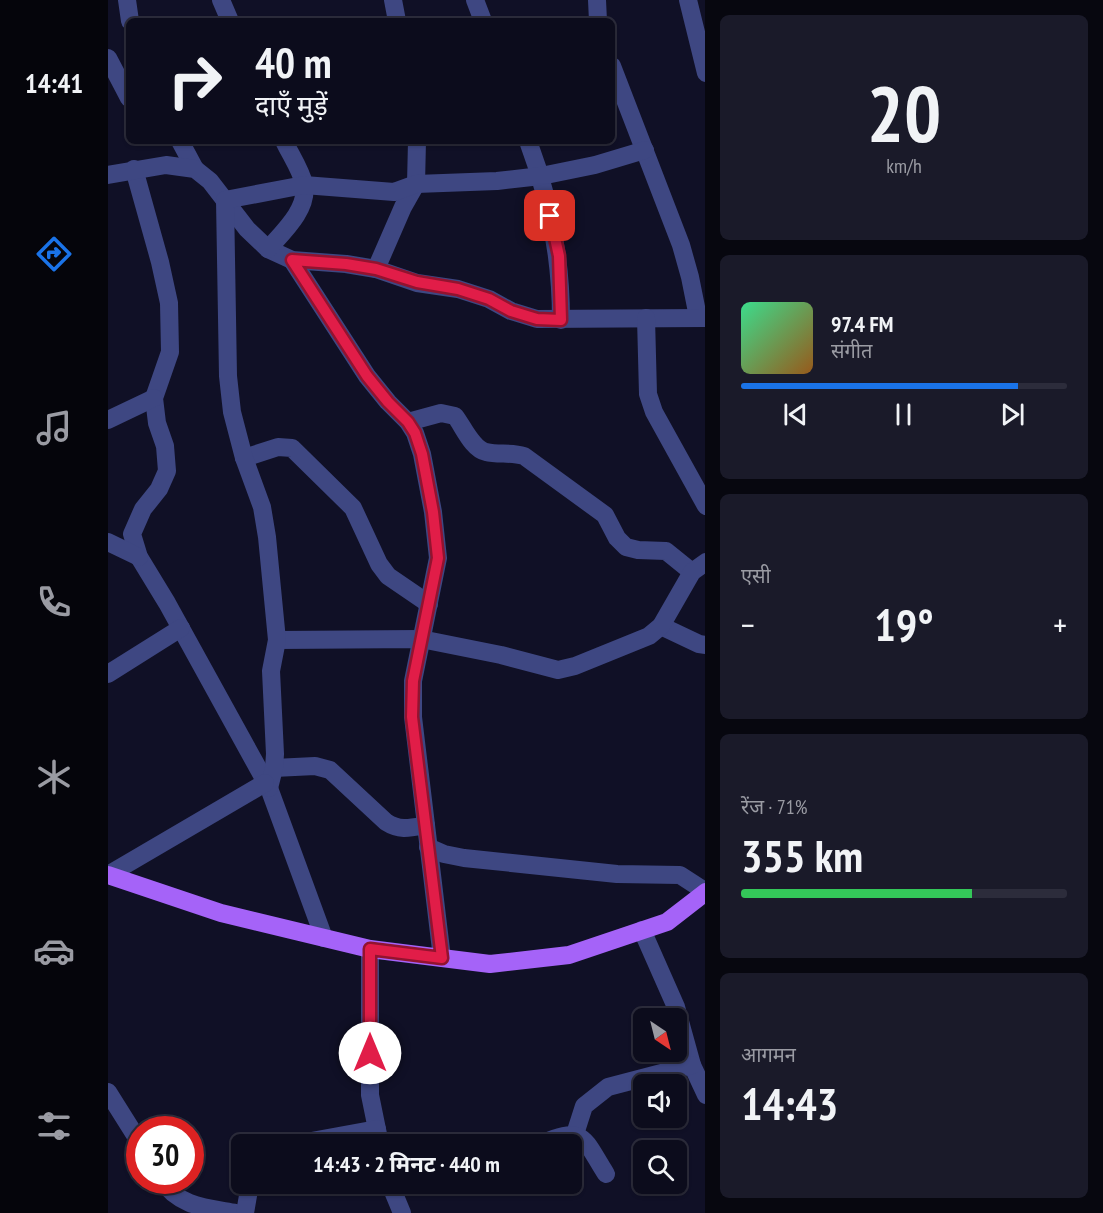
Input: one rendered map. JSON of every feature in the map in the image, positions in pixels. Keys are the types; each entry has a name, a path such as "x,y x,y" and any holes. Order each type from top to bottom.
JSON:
{"main road":[{"path":"108,875 221,913 370,949 490,964 569,955 667,922 705,892"}],"street":[{"path":"127,0 130,18"},
{"path":"221,0 229,18"},
{"path":"393,0 397,18"},
{"path":"475,0 482,18"},
{"path":"597,0 598,18"},
{"path":"688,0 705,73"},
{"path":"108,58 126,92"},
{"path":"182,144 195,169 210,181 247,229 268,249 292,260 376,269 417,282 458,289 537,319 702,318 681,245 615,74"},
{"path":"268,249 298,212 303,199 304,185 285,144"},
{"path":"376,269 403,207 416,184 417,144"},
{"path":"529,144 541,176 559,256 561,320"},
{"path":"225,200 304,185 394,192 416,184 497,181 541,176 595,165 645,150"},
{"path":"108,175 166,165 195,169"},
{"path":"134,169 169,303 170,352 154,398 157,423 165,446 166,471 159,489 143,509 132,534 139,557 269,780 324,938"},
{"path":"225,200 228,376 232,412 244,458 262,507 277,640 271,671 269,780"},
{"path":"292,260 367,376 408,422 415,433 422,454 433,512 438,558 413,681 412,717 442,958"},
{"path":"646,318 648,394 654,412 705,507"},
{"path":"108,420 154,398"},
{"path":"277,640 421,639 558,670 575,666 649,636 662,626 699,567 666,551 626,547 617,538 605,515 594,505 524,456 514,453 484,452 476,446 455,416 441,413 408,422"},
{"path":"244,458 278,447 292,448 353,508 379,564 388,576 429,604"},
{"path":"108,542 139,557"},
{"path":"662,626 705,645"},
{"path":"108,674 181,628"},
{"path":"108,875 269,780 315,766 330,770 395,828 406,829 426,825"},
{"path":"428,846 444,854 464,858 618,874 680,875 705,892"},
{"path":"642,930 676,1007 692,1065 705,1095"},
{"path":"370,949 370,1095 377,1134"},
{"path":"575,1134 584,1106 608,1088 692,1065"},
{"path":"108,1092 126,1121"},
{"path":"582,1138 606,1174"},
{"path":"175,1194 179,1199 196,1206 236,1213"},
{"path":"245,1213 248,1194"},
{"path":"394,1194 402,1213"}],"route":[{"path":"370,1053 370,949 442,958 412,717 413,681 438,558 433,512 422,454 415,433 367,376 292,260 376,269 417,282 458,289 537,319 561,320 559,256 550,216"}]}
